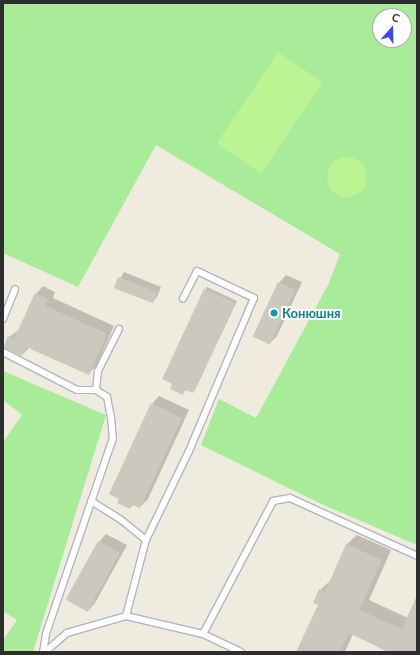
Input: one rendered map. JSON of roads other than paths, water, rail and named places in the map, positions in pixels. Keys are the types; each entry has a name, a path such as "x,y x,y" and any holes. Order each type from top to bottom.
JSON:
{"lane":[{"path":"126,616 146,540 190,451 254,298 197,271 183,299"},
{"path":"3,319 15,289"},
{"path":"96,390 98,371 119,329"},
{"path":"3,352 77,390 96,390 107,397 113,438 46,634 44,652"},
{"path":"203,634 273,501 290,498 417,556"},
{"path":"91,501 120,519 146,540"},
{"path":"44,652 67,633 126,616 203,634 241,652"}],"place":[{"name":"Конюшня","path":"274,313"}]}
